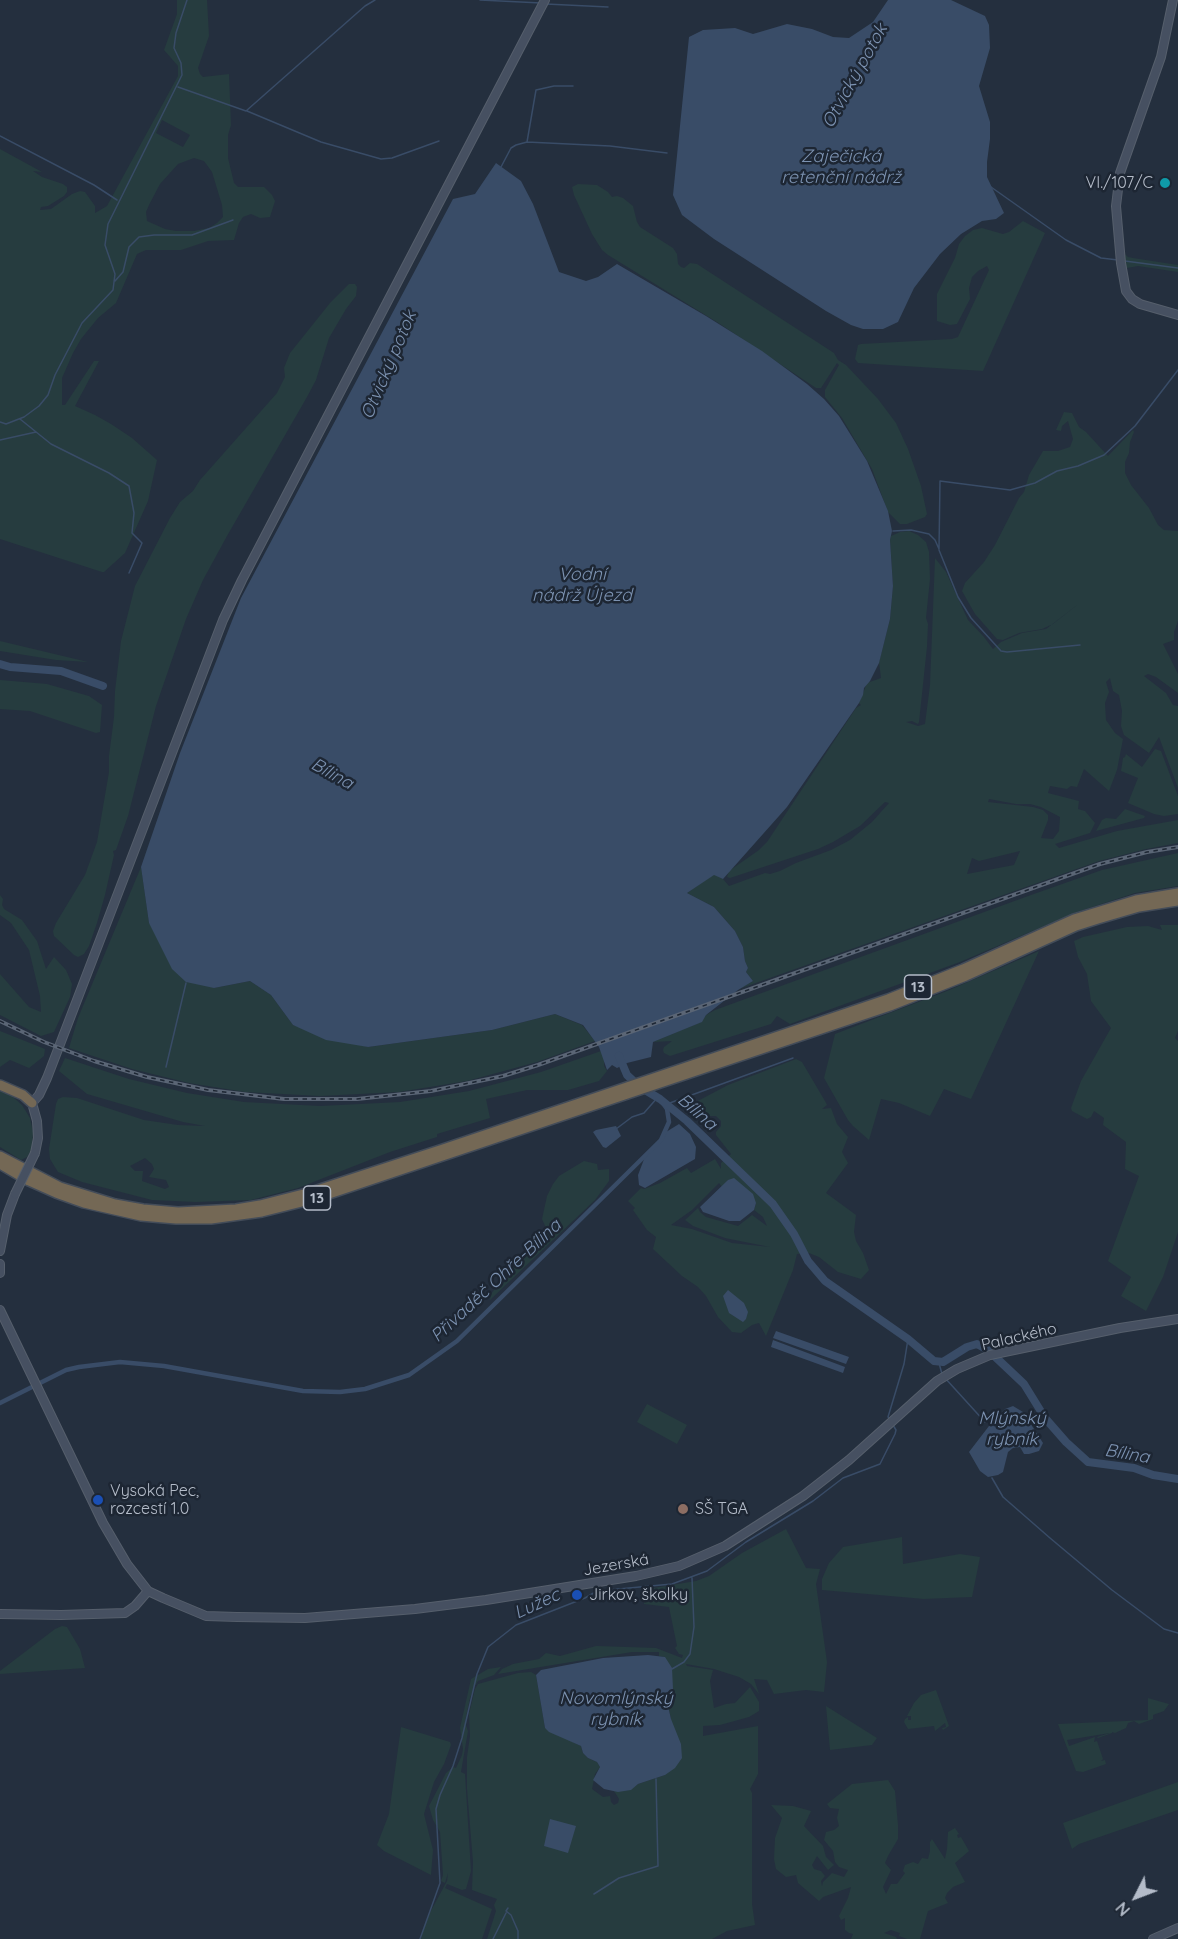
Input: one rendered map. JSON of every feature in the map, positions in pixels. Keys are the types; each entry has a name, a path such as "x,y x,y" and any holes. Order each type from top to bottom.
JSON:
{"highway":[{"name":"13","path":"0,1156 60,1187 115,1204 178,1212 236,1209 260,1205 311,1192 888,999 963,969 1074,919 1137,900 1178,893"},
{"name":"13","path":"0,1164 56,1193 84,1203 141,1216 176,1219 237,1216 262,1212 314,1199 921,994 1076,926 1139,907 1178,901"},
{"path":"0,1085 23,1095 32,1103"}],"street":[{"path":"0,1246 7,1215 35,1153 38,1138 37,1121 32,1103 39,1095 47,1078 228,610 545,0"},
{"path":"1173,0 1159,65 1118,185 1116,206 1124,287 1132,299 1146,306 1178,315"},
{"path":"0,1264 0,1273"},
{"path":"0,1310 117,1550 148,1591 135,1606 125,1613 0,1614"},
{"path":"0,1317 19,1349"},
{"name":"Palackého","path":"803,1496 849,1460 944,1377 969,1364 990,1355 1120,1328 1178,1319"},
{"name":"Jezerská","path":"148,1591 206,1616 305,1618 415,1609 486,1600 636,1576 679,1566 725,1546 803,1496"},
{"path":"1153,1939 1178,1928"}],"green space":[{"path":"177,0 207,0 209,36 198,68 203,77 229,74 231,125 228,135 228,158 234,183 238,187 264,187 275,201 270,217 260,218 251,214 243,217 234,240 208,241 181,250 146,250 137,254 116,303 98,318 73,353 62,378 62,405 65,405 94,361 99,361 75,406 111,424 132,438 157,460 148,501 125,553 102,572 0,539 0,149 42,172 33,171 42,177 67,187 64,196 48,206 41,207 40,210 51,209 80,191 85,192 95,206 95,213 107,206 178,76 178,66 164,50 177,14","holes":["162,120 190,135 183,147 156,133","194,158 204,161 212,172 222,205 223,217 209,228 194,231 165,229 147,221 146,212 160,184 178,164"]},
{"path":"578,184 597,185 612,197 623,198 633,206 640,227 673,248 681,267 684,268 690,263 697,264 834,353 838,360 846,365 878,399 896,423 921,486 927,514 925,517 907,524 900,524 888,512 872,469 842,418 825,397 825,390 839,365 837,363 821,388 816,388 720,324 608,255 592,234 574,195 572,187"},
{"path":"1023,221 1045,233 983,371 858,363 855,359 858,345 861,344 958,337 989,270 987,266 972,277 969,288 970,299 957,324 950,325 937,321 937,294 955,258 959,244 973,230 982,228 1003,234"},
{"path":"1123,252 1128,257 1178,265 1178,272 1138,266 1127,268 1125,272"},
{"path":"349,284 355,284 357,287 356,296 329,338 316,380 203,580 186,619 156,706 128,816 116,850 113,851 114,855 97,923 89,946 84,954 78,957 54,936 53,931 85,875 97,842 109,772 121,641 135,586 180,502 193,491 200,480 277,393 285,377 284,368 290,353 330,303"},
{"path":"1064,412 1072,413 1079,427 1108,456 1133,430 1125,462 1125,473 1158,525 1164,530 1178,531 1178,621 1174,640 1163,644 1178,674 1178,693 1156,677 1148,674 1144,676 1166,693 1173,705 1178,706 1178,788 1159,737 1149,753 1124,735 1121,726 1122,711 1119,695 1113,691 1110,678 1106,682 1109,692 1105,703 1106,720 1115,733 1123,739 1117,770 1109,791 1084,769 1077,787 1071,786 1067,789 1050,786 1048,793 1079,801 1078,809 1085,811 1095,823 1090,833 1055,844 1059,848 1117,831 1178,820 1178,843 1099,861 739,989 753,981 746,972 748,968 743,947 735,931 714,907 687,893 714,874 729,886 765,873 780,871 831,850 850,840 872,822 889,803 885,802 860,826 818,849 730,878 727,877 729,871 767,842 856,708 861,705 859,703 867,683 881,678 879,662 890,619 893,586 891,536 909,531 926,542 929,552 927,647 919,722 918,724 912,721 906,722 918,726 925,724 930,685 935,558 946,572 968,620 993,649 1001,642 1022,633 1046,629 1052,625 1019,633 1003,640 997,639 975,614 962,591 965,583 984,562 995,545 1043,451 1058,451 1070,447 1073,439 1068,421 1062,426 1061,431 1056,430","holes":["989,799 1041,807 1060,817 1059,831 1053,839 1041,838 1048,820 1048,815 1043,810 988,802","1020,851 1014,865 967,874 972,858 979,861"]},
{"path":"0,641 88,662 56,660 0,651"},
{"path":"0,680 47,684 89,696 102,705 100,732 96,733 30,711 0,709"},
{"path":"1155,749 1161,751 1178,796 1178,814 1164,816 1154,814 1128,803 1138,778 1121,771 1123,758 1126,754 1142,767"},
{"path":"1125,809 1145,816 1096,831 1102,820 1116,819"},
{"path":"1178,853 1178,886 1135,893 1077,912 960,962 790,1024 777,1016 771,1024 670,1056 663,1050 672,1041 653,1042 701,1022 706,1015 715,1010 1031,895 1102,870"},
{"path":"141,867 149,923 214,988 250,981 271,995 293,1025 368,1047 492,1030 555,1014 582,1025 595,1041 537,1062 467,1081 399,1092 320,1096 245,1092 189,1083 132,1069 69,1048 78,1018"},
{"path":"0,895 4,909 22,920 37,941 46,969 54,957 66,970 72,984 70,997 54,1032 41,1036 0,1015 0,974 29,1007 41,1012 40,996 29,950 11,923 0,915"},
{"path":"1160,925 1178,925 1178,1031 1175,1038 1178,1041 1178,1232 1163,1277 1146,1311 1121,1296 1131,1277 1108,1261 1139,1176 1125,1169 1126,1142 1103,1125 1104,1118 1094,1111 1087,1119 1072,1111 1071,1108 1081,1081 1111,1028 1091,1001 1087,974 1078,957 1074,941 1127,927 1148,926 1162,930"},
{"path":"1039,951 971,1099 944,1089 930,1116 899,1103 881,1099 869,1140 853,1126 824,1078 835,1034 947,991"},
{"path":"0,1031 45,1049 44,1056 29,1068 10,1060 0,1067"},
{"path":"601,1051 607,1071 599,1081 568,1090 527,1090 486,1099 490,1118 437,1134 437,1137 390,1152 298,1188 251,1200 196,1202 152,1200 82,1182 58,1172 50,1159 49,1149 56,1104 58,1099 63,1097 77,1098 144,1120 205,1126 183,1122 87,1094 59,1071 65,1058 129,1079 187,1093 244,1102 320,1106 400,1102 469,1091 541,1072","holes":["145,1158 154,1169 149,1177 166,1180 169,1187 165,1189 142,1181 143,1171 135,1171 130,1166"]},
{"path":"796,1059 802,1062 827,1105 822,1109 831,1108 837,1124 848,1137 842,1152 848,1163 826,1193 856,1215 854,1232 856,1241 869,1270 861,1279 838,1272 819,1257 809,1253 797,1254 793,1270 766,1336 759,1323 741,1333 732,1332 718,1317 698,1287 682,1276 653,1249 656,1237 647,1230 633,1210 635,1208 628,1201 641,1188 660,1183 687,1168 691,1173 715,1159 721,1169 721,1163 731,1154 716,1135 721,1121 716,1116 706,1116 695,1110 692,1104 728,1085","holes":["728,1180 756,1203 754,1210 763,1217 767,1226 752,1215 738,1226 706,1217 698,1208 685,1220 693,1226 725,1238 770,1247 732,1243 692,1229 671,1225 692,1210 719,1183 722,1187"]},
{"path":"0,1091 12,1096 22,1105 30,1118 33,1132 32,1149 27,1157 21,1160 0,1147"},
{"path":"584,1161 597,1164 598,1170 609,1169 609,1181 595,1200 490,1300 491,1294 509,1270 523,1258 546,1228 542,1219 547,1196 553,1184 559,1176"},
{"path":"647,1404 687,1425 677,1444 637,1422"},
{"path":"786,1529 806,1568 820,1569 816,1584 827,1662 824,1692 806,1690 774,1694 767,1680 754,1679 759,1694 751,1684 739,1677 714,1669 686,1664 713,1670 710,1681 714,1708 735,1703 750,1687 759,1702 759,1711 749,1717 720,1725 703,1726 703,1736 758,1726 758,1774 750,1789 752,1793 752,1904 755,1925 727,1931 712,1939 487,1939 496,1911 494,1905 497,1899 472,1890 473,1862 467,1789 469,1714 478,1684 518,1673 531,1672 536,1675 545,1728 581,1746 588,1758 597,1762 600,1767 595,1774 592,1789 603,1797 610,1796 614,1805 618,1803 619,1799 614,1791 630,1790 638,1784 665,1775 671,1719 666,1697 665,1657 659,1656 659,1652 632,1652 498,1674 502,1669 513,1664 539,1659 546,1653 560,1656 596,1646 656,1648 682,1658 683,1655 679,1654 675,1648 677,1646 669,1607 644,1604 642,1590 696,1581 709,1576 742,1553"},
{"path":"902,1537 903,1564 960,1554 980,1557 972,1597 924,1599 822,1590 822,1579 829,1563 843,1547"},
{"path":"62,1626 67,1627 80,1649 85,1668 0,1674 0,1671"},
{"path":"501,1667 494,1675 478,1681 470,1698 465,1723 468,1731 461,1772 465,1774 471,1871 466,1889 462,1890 447,1884 445,1888 492,1909 482,1939 421,1939 426,1920 447,1881 448,1873 445,1883 441,1881 443,1875 440,1832 429,1806 446,1773 453,1767 456,1768 462,1755 460,1728 471,1679 488,1669"},
{"path":"936,1690 949,1726 943,1730 942,1728 946,1727 945,1723 935,1731 934,1726 908,1729 904,1722 908,1717 908,1720 911,1720 911,1716 907,1716 914,1703 921,1695"},
{"path":"1148,1698 1169,1704 1164,1711 1153,1715 1153,1719 1139,1724 1134,1721 1128,1723 1126,1728 1115,1733 1112,1732 1112,1733 1098,1738 1110,1733 1067,1740 1069,1746 1095,1737 1094,1742 1097,1741 1103,1759 1101,1761 1105,1760 1106,1764 1083,1772 1076,1771 1058,1724 1148,1720"},
{"path":"826,1706 877,1738 872,1745 830,1750"},
{"path":"401,1727 450,1742 451,1745 434,1782 424,1814 433,1850 431,1875 384,1851 377,1845 389,1814"},
{"path":"888,1780 895,1791 898,1839 885,1863 891,1870 883,1887 886,1894 891,1884 897,1884 905,1873 903,1871 905,1865 913,1862 918,1864 922,1858 928,1859 932,1839 945,1859 948,1832 955,1828 959,1834 958,1838 961,1837 969,1851 955,1863 965,1882 953,1887 947,1893 945,1898 948,1903 928,1911 920,1939 907,1939 891,1930 884,1933 897,1939 851,1939 853,1934 845,1930 845,1918 841,1920 839,1916 851,1887 823,1897 819,1901 798,1883 796,1875 786,1877 776,1869 775,1838 782,1818 771,1805 793,1806 811,1811 804,1826 823,1846 826,1857 834,1865 828,1870 817,1856 812,1865 825,1876 821,1881 822,1886 832,1873 844,1877 848,1870 839,1867 835,1862 833,1851 824,1840 826,1832 839,1826 837,1818 839,1809 830,1808 827,1804 852,1784"},
{"path":"1178,1782 1178,1810 1079,1844 1072,1849 1063,1823"}],"water":[{"name":"Zaječická retenční nádrž","path":"888,0 951,0 985,16 989,25 990,48 979,86 990,122 987,177 1004,213 996,219 982,221 961,234 940,254 914,288 898,322 883,329 863,329 826,311 714,239 682,215 673,195 689,37 703,30 735,28 753,34 787,24 812,29 833,37 849,38 873,22"},
{"name":"Vodní nádrž Újezd","path":"496,163 521,181 533,204 559,272 586,281 598,277 617,264 762,351 824,399 839,416 867,461 888,511 892,531 890,540 893,586 890,619 879,663 864,688 859,703 787,807 723,879 714,875 687,893 714,907 735,931 743,947 748,968 746,972 753,981 706,1015 702,1022 653,1042 651,1057 617,1068 612,1065 607,1070 599,1047 583,1025 555,1014 492,1030 368,1047 326,1040 293,1025 271,995 250,981 214,988 186,982 172,969 149,923 141,867 180,753 241,598 453,199 475,194"},
{"path":"679,1124 690,1134 696,1147 695,1159 645,1188 639,1185 638,1175 646,1154 666,1132"},
{"path":"616,1126 621,1136 606,1148 603,1147 593,1132"},
{"path":"734,1178 753,1194 756,1203 754,1210 740,1221 729,1221 703,1212 700,1207 728,1180"},
{"path":"728,1290 744,1303 748,1312 743,1322 729,1313 723,1296"},
{"path":"776,1331 849,1357 846,1364 773,1338"},
{"path":"773,1340 845,1367 843,1373 771,1347"},
{"name":"Mlýnský rybník","path":"1013,1406 1023,1412 1043,1443 1039,1451 1029,1454 1024,1454 1020,1447 1013,1448 1008,1452 1003,1472 988,1477 980,1471 969,1452 1005,1409"},
{"name":"Novomlýnský rybník","path":"648,1655 665,1657 672,1668 673,1689 666,1697 671,1719 681,1744 682,1758 675,1768 665,1775 638,1784 631,1790 618,1792 604,1789 593,1780 600,1767 597,1762 583,1753 581,1746 545,1728 536,1675 541,1670 603,1658"},
{"path":"550,1819 576,1826 568,1853 544,1846"}],"waterway":[{"path":"0,422 6,424 24,417 39,406 48,395 55,375 82,323 113,290 115,274 105,245 108,224 182,75 181,63 174,48 176,33 187,0"},
{"path":"178,87 246,111 365,6 375,0"},
{"path":"480,0 541,3"},
{"path":"546,4 608,7"},
{"path":"527,142 536,90 554,86 573,86"},
{"path":"247,111 321,142 381,159 392,158 439,141"},
{"path":"0,136 94,185 117,200"},
{"name":"Otvický potok","path":"501,167 511,148 527,142 610,146 667,153"},
{"path":"991,187 1066,240 1101,258 1118,260"},
{"path":"115,281 123,272 129,247 139,237 192,235 233,220"},
{"path":"1125,261 1178,268"},
{"path":"893,531 911,530 929,534 939,549 940,481 1010,490 1035,483 1057,471 1078,466 1104,455 1135,426 1178,370"},
{"path":"20,419 51,444 109,473 129,486 134,513 132,533 142,543 129,573"},
{"path":"0,440 36,432"},
{"path":"939,550 958,597 971,618 1001,651 1080,645"},
{"name":"Bílina","path":"0,664 10,667 61,671 103,686"},
{"path":"166,1067 186,983"},
{"name":"Bílina","path":"619,1056 627,1075 687,1121 773,1204 794,1234 808,1261 825,1281 908,1339 934,1361 943,1362 967,1347 977,1344 988,1350 1024,1384 1045,1418 1088,1462 1134,1468 1153,1475 1178,1479"},
{"path":"667,1104 793,1058"},
{"path":"616,1129 632,1117 644,1113 658,1097"},
{"name":"Přivaděč Ohře-Bílina","path":"0,1403 66,1370 120,1362 164,1366 303,1391 340,1392 365,1389 409,1375 457,1341 661,1140 669,1122 667,1109 660,1099"},
{"name":"Lužec","path":"889,1418 904,1364 908,1339"},
{"path":"939,1363 942,1374"},
{"path":"945,1378 985,1422"},
{"name":"Lužec","path":"420,1939 440,1883 436,1809 462,1738 477,1674 488,1647 516,1625 585,1598 597,1591 672,1584 707,1571 746,1542 813,1501 843,1478 880,1464 895,1434 896,1430 893,1425"},
{"path":"992,1478 1003,1497 1112,1590 1164,1629 1178,1633"},
{"path":"672,1669 684,1662 690,1654 694,1627 692,1578"},
{"path":"594,1894 619,1878 658,1866 656,1779"},
{"path":"508,1908 506,1911 511,1915 518,1931 518,1939"},
{"path":"493,1939 506,1913"}],"railway":[{"path":"0,1021 44,1042 94,1061 147,1077 208,1090 284,1099 357,1099 431,1091 503,1076 538,1065 1100,864 1178,847"}],"place":[{"name":"VI./107/C","path":"1165,183"},
{"name":"Vysoká Pec, rozcestí 1.0","path":"98,1500"},
{"name":"SŠ TGA","path":"683,1509"},
{"name":"Jirkov, školky","path":"577,1595"}]}
